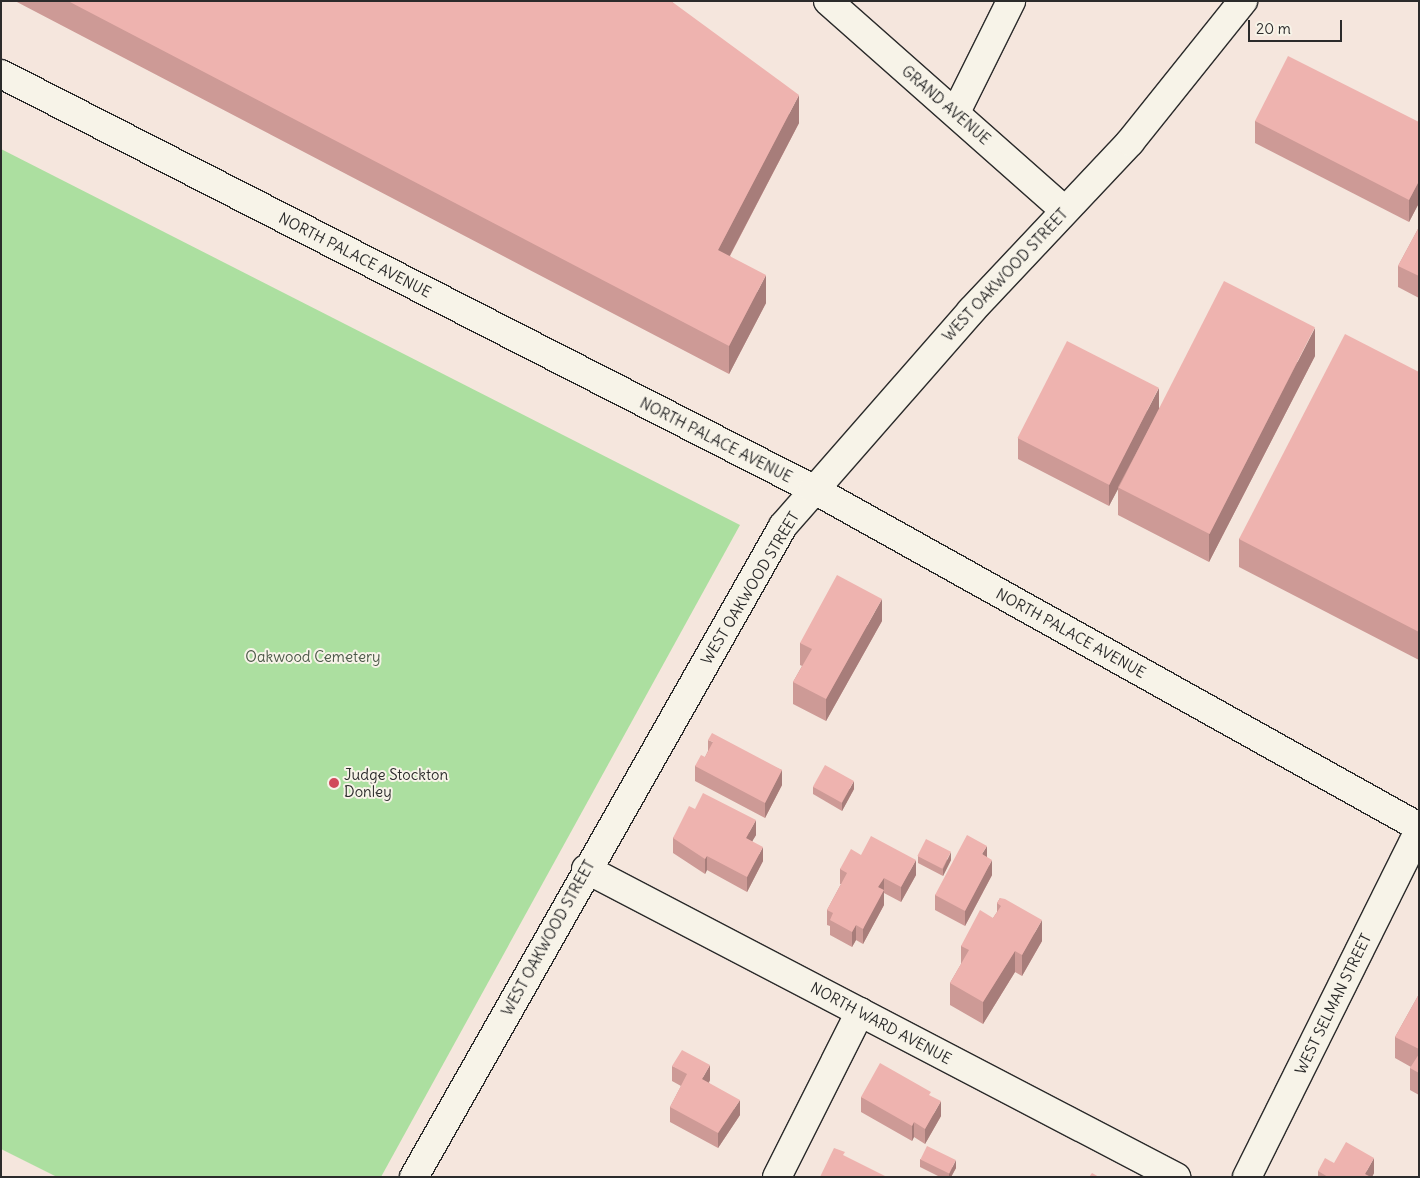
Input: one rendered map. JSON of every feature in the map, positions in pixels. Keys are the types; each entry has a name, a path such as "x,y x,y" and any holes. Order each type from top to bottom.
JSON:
{"street":[{"name":"GRAND AVENUE","path":"828,1 956,112 1064,210"},
{"path":"956,112 1012,1"},
{"name":"WEST OAKWOOD STREET","path":"414,1177 586,869 783,526 813,489 1064,210 1130,142 1243,1"},
{"name":"NORTH PALACE AVENUE","path":"1,74 813,489 1419,829"},
{"name":"WEST SELMAN STREET","path":"1247,1177 1419,829"},
{"name":"NORTH WARD AVENUE","path":"586,869 1176,1177"},
{"path":"777,1177 860,1012"}],"green space":[{"name":"Oakwood Cemetery","path":"1,149 740,525 381,1177 57,1177 1,1149"}],"building":[{"path":"68,1 671,1 799,95 718,250 766,275 729,346"},
{"path":"1288,56 1419,122 1419,181 1409,200 1255,121"},
{"path":"1419,227 1419,276 1398,266"},
{"path":"1224,281 1315,327 1210,534 1119,488"},
{"path":"1345,334 1419,372 1419,632 1239,539"},
{"path":"1067,341 1159,388 1109,485 1018,438"},
{"path":"837,575 882,599 826,699 793,682 812,649 800,643"},
{"path":"712,733 782,770 765,803 695,766 701,755 705,757 713,742 708,740"},
{"path":"825,765 854,781 842,803 813,787"},
{"path":"703,793 756,820 746,838 763,847 747,877 707,856 705,859 673,838 689,806 695,809"},
{"path":"967,835 987,846 982,854 992,860 965,911 935,895"},
{"path":"871,836 916,860 901,887 884,878 878,887 884,890 863,929 856,925 852,932 830,920 833,913 827,910 847,873 840,869 851,849 861,855"},
{"path":"926,839 951,852 942,869 917,856"},
{"path":"1000,898 1042,920 1022,955 1015,951 983,1002 950,983 969,950 961,946 980,910 993,918 1001,906 997,903"},
{"path":"1419,994 1419,1049 1395,1037"},
{"path":"682,1050 710,1065 702,1079 740,1100 718,1133 670,1107 687,1074 672,1066"},
{"path":"1419,1054 1419,1073 1410,1068"},
{"path":"880,1063 931,1092 929,1095 941,1101 925,1129 914,1122 912,1126 861,1097"},
{"path":"1346,1142 1374,1158 1365,1174 1371,1177 1328,1177 1318,1171 1325,1158 1334,1163"},
{"path":"927,1146 956,1160 949,1174 920,1159"},
{"path":"834,1148 845,1152 843,1155 887,1177 820,1177"},
{"path":"1092,1173 1099,1177 1089,1177"}],"place":[{"name":"Judge Stockton Donley","path":"334,783"}]}
